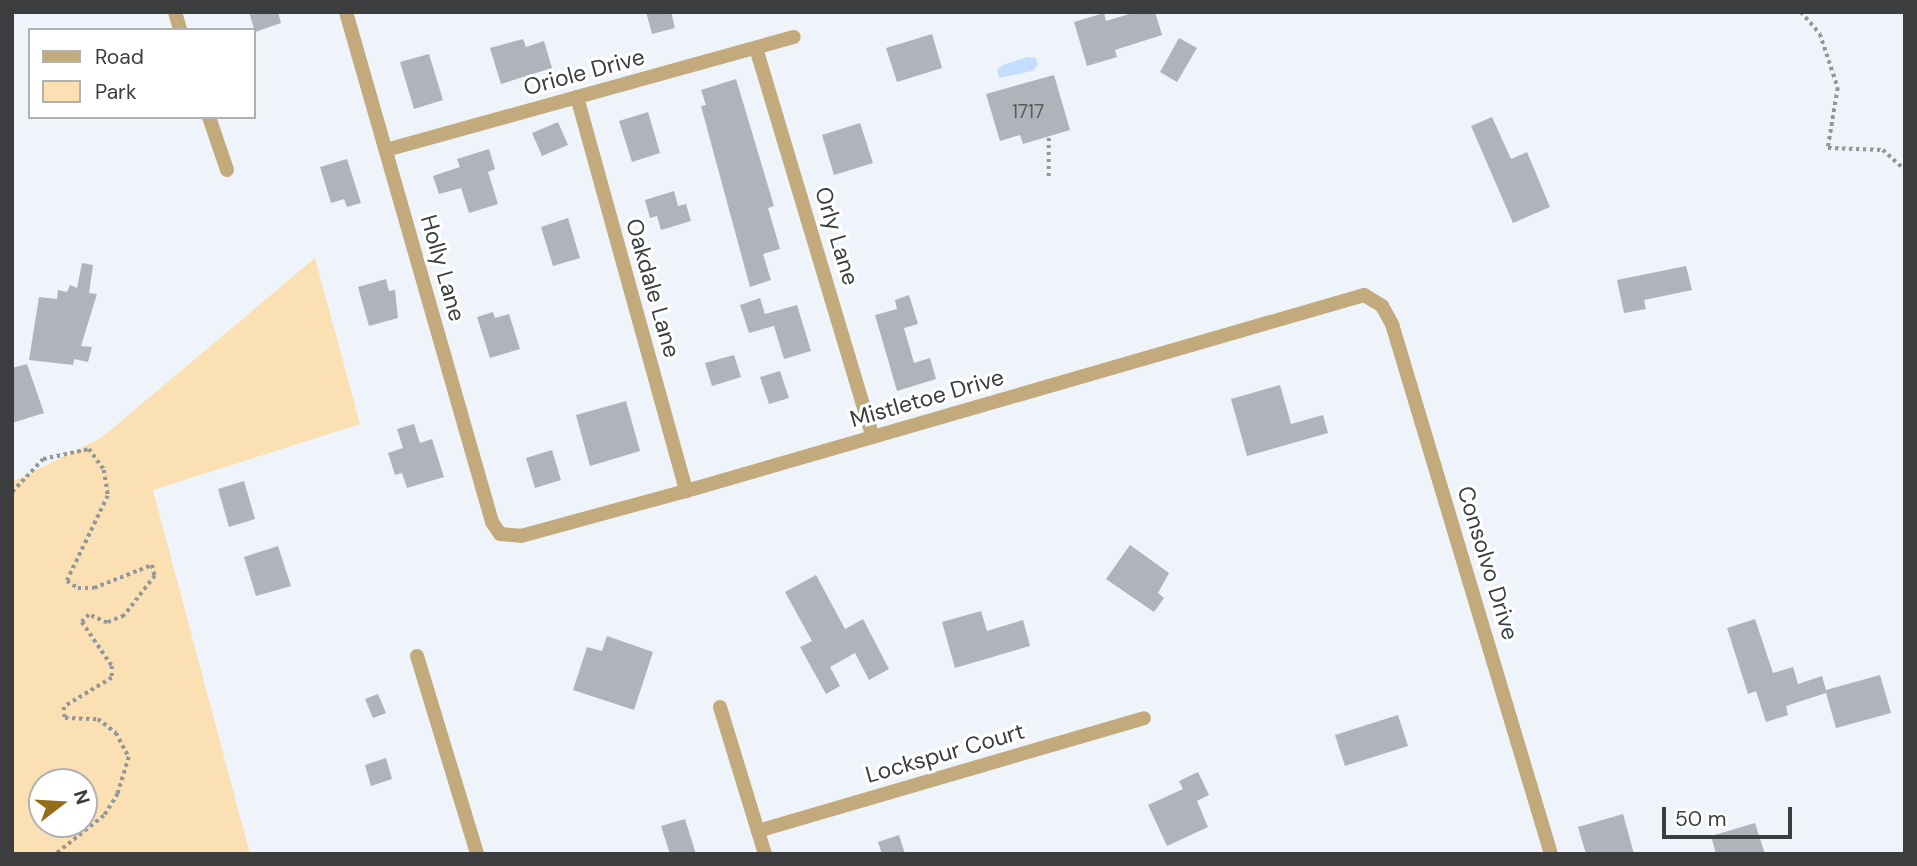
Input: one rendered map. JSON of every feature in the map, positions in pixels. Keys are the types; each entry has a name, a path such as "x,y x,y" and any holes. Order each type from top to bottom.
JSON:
{"street":[{"name":"Holly Lane","path":"346,12 492,522 500,534"},
{"name":"Oriole Drive","path":"386,150 794,37"},
{"name":"Orly Lane","path":"757,48 873,438"},
{"name":"Oakdale Lane","path":"577,97 686,491"},
{"path":"210,119 227,170"},
{"name":"Mistletoe Drive","path":"500,534 521,536 686,491 1364,295"},
{"name":"Consolvo Drive","path":"1364,295 1382,306 1392,324 1551,854"},
{"path":"417,656 477,854"},
{"path":"720,706 765,854"},
{"name":"Lockspur Court","path":"758,831 1144,718"}],"path":[{"path":"1801,12 1820,34 1838,88 1828,148 1883,150 1905,170"},
{"path":"1049,138 1049,180"},
{"path":"12,492 43,459 89,449 104,470 108,496 67,581 78,589 93,588 152,565 155,576 124,616 107,623 89,615 82,622 112,666 112,678 64,707 65,718 98,719 116,733 129,757 118,794 104,816 56,854"}],"green space":[{"path":"315,258 360,424 153,490 250,854 12,854 12,482 101,438"}],"water":[{"path":"1027,57 1036,58 1038,65 1032,71 999,78 997,70 1003,65"}],"building":[{"path":"249,12 278,12 281,23 256,32"},
{"path":"646,12 671,12 675,28 652,34"},
{"path":"1136,12 1155,12 1162,35 1115,50 1117,57 1087,66 1074,22 1104,13 1106,21"},
{"path":"932,34 942,68 897,82 886,48"},
{"path":"1179,38 1197,48 1177,82 1160,72"},
{"path":"523,39 526,47 544,41 552,68 501,84 490,48"},
{"path":"429,54 443,100 414,109 400,62"},
{"path":"1054,75 1070,130 1023,144 1020,135 1000,141 986,94"},
{"path":"736,79 774,206 768,208 780,249 763,254 771,280 750,287 701,106 706,105 701,90"},
{"path":"648,112 660,153 632,162 619,121"},
{"path":"1492,117 1511,159 1527,152 1550,207 1513,223 1471,126"},
{"path":"558,122 568,145 542,156 532,133"},
{"path":"860,123 873,163 834,175 822,135"},
{"path":"489,149 495,169 488,172 498,204 469,213 461,188 439,194 433,176 460,167 457,159"},
{"path":"347,159 361,203 347,207 344,199 331,203 320,167"},
{"path":"674,191 678,206 686,204 691,221 661,230 657,216 650,218 645,200"},
{"path":"568,218 580,258 553,266 541,227"},
{"path":"82,263 93,265 89,293 97,294 81,346 92,347 88,362 74,359 73,365 29,360 39,297 57,299 58,290 67,292 70,285 77,288"},
{"path":"1686,266 1692,290 1644,300 1646,309 1624,313 1617,280"},
{"path":"386,279 389,291 395,290 398,318 369,326 358,287"},
{"path":"909,295 918,324 904,328 914,363 930,358 936,379 897,391 875,315 897,309 895,300"},
{"path":"760,298 765,314 797,305 811,351 784,359 774,326 749,333 740,305"},
{"path":"493,312 495,318 509,314 520,349 490,358 477,317"},
{"path":"734,355 741,377 712,386 705,363"},
{"path":"27,364 44,413 12,423 12,368"},
{"path":"780,371 789,398 769,404 760,377"},
{"path":"1280,385 1291,424 1323,415 1328,433 1247,456 1231,399"},
{"path":"626,401 640,451 590,466 576,415"},
{"path":"414,424 420,443 432,439 444,477 407,488 402,473 395,475 388,453 403,448 397,429"},
{"path":"552,450 561,480 535,488 526,458"},
{"path":"244,481 255,519 229,527 218,489"},
{"path":"1130,545 1169,573 1158,593 1164,598 1154,612 1106,579"},
{"path":"278,546 291,586 256,596 244,557"},
{"path":"816,575 845,629 863,619 889,669 869,680 855,653 830,667 840,686 826,694 800,647 812,641 785,592"},
{"path":"981,611 987,631 1023,620 1030,646 955,668 942,622"},
{"path":"1755,619 1773,673 1793,667 1798,684 1822,676 1826,690 1880,675 1891,713 1836,728 1826,693 1786,706 1788,715 1766,722 1756,691 1748,694 1727,628"},
{"path":"607,636 653,652 634,710 573,690 587,647 602,651"},
{"path":"378,694 386,713 373,718 365,699"},
{"path":"1398,715 1408,746 1345,766 1335,735"},
{"path":"386,758 392,779 371,786 365,765"},
{"path":"1198,772 1209,795 1197,801 1208,827 1167,846 1148,805 1183,789 1179,781"},
{"path":"1623,814 1634,854 1586,854 1578,827"},
{"path":"685,819 696,854 670,854 661,826"},
{"path":"1755,823 1765,854 1716,854 1711,836"},
{"path":"899,835 905,854 882,854 878,842"}]}
